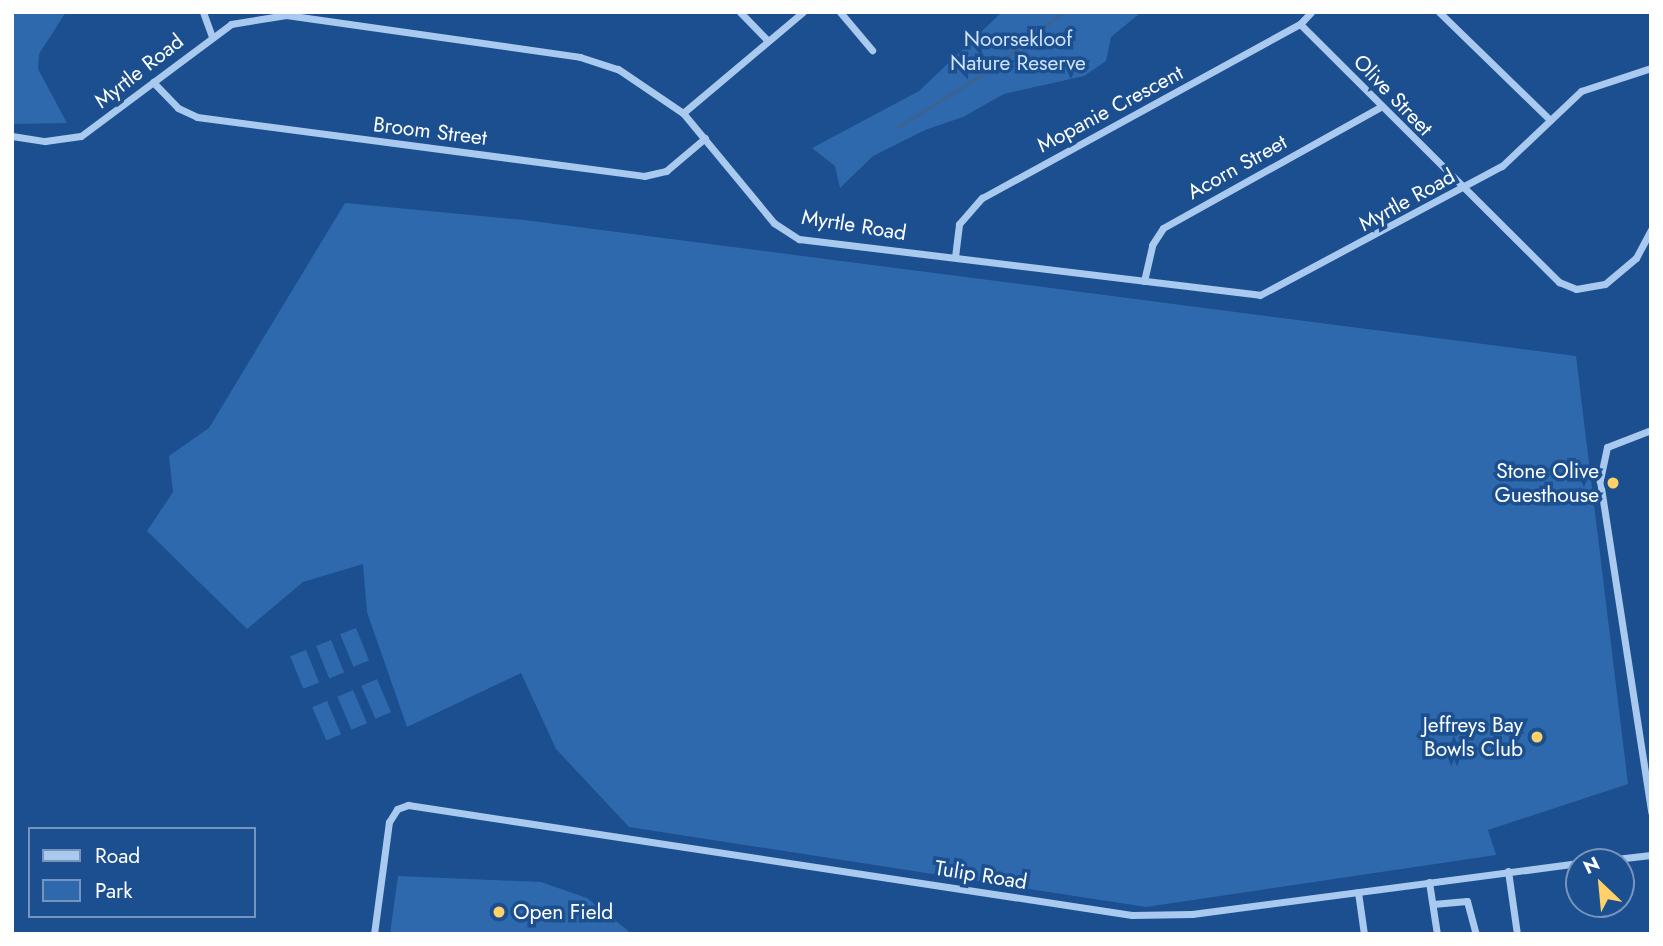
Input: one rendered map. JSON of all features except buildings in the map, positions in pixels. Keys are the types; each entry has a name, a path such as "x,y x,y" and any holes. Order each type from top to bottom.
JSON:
{"street":[{"path":"203,12 212,37"},
{"path":"740,12 767,40"},
{"path":"683,113 803,12"},
{"path":"840,12 872,50"},
{"name":"Mopanie Crescent","path":"955,257 959,224 982,198 1300,24 1311,12"},
{"path":"1439,12 1550,120"},
{"name":"Myrtle Road","path":"12,136 45,141 81,136 212,37 243,19 286,15 580,57 642,81 683,113 774,223 799,239 1252,296 1271,292 1502,166 1581,91 1651,68"},
{"name":"Olive Street","path":"1300,24 1379,108 1545,271 1576,289 1605,285 1621,274 1651,230"},
{"name":"Broom Street","path":"153,82 178,107 197,117 644,176 673,166 705,138"},
{"name":"Acorn Street","path":"1144,281 1152,245 1163,228 1379,108"},
{"path":"1651,430 1607,447 1600,481 1651,812"},
{"name":"Tulip Road","path":"374,934 389,822 401,806 439,807 1132,915 1192,914 1565,865"},
{"path":"1508,871 1517,934"},
{"path":"1429,882 1437,934"},
{"path":"1358,892 1364,934"},
{"path":"1433,904 1467,901 1476,934"}],"green space":[{"path":"12,12 66,12 39,54 38,69 67,123 12,124"},
{"name":"Noorsekloof Nature Reserve","path":"1002,12 1155,12 1139,14 1111,37 1106,61 1084,76 1004,94 963,117 925,130 873,156 840,188 835,166 812,148 919,91"},
{"path":"345,203 524,220 1576,356 1628,784 1488,830 1496,855 1146,907 629,827 556,749 521,673 407,727 367,612 363,564 303,582 247,629 147,531 173,492 169,456 209,428"},
{"path":"356,628 369,660 353,667 340,634"},
{"path":"331,640 344,672 329,678 316,646"},
{"path":"306,650 319,682 303,689 290,656"},
{"path":"377,679 391,712 375,719 361,686"},
{"path":"353,690 367,723 351,730 337,697"},
{"path":"327,701 341,734 326,740 312,707"},
{"name":"Open Field","path":"398,876 541,882 587,898 632,934 390,934"}],"waterway":[{"path":"898,127 991,69 1063,12"}],"place":[{"name":"Stone Olive Guesthouse","path":"1613,483"},
{"name":"Jeffreys Bay Bowls Club","path":"1537,737"},
{"name":"Open Field","path":"499,912"}]}
